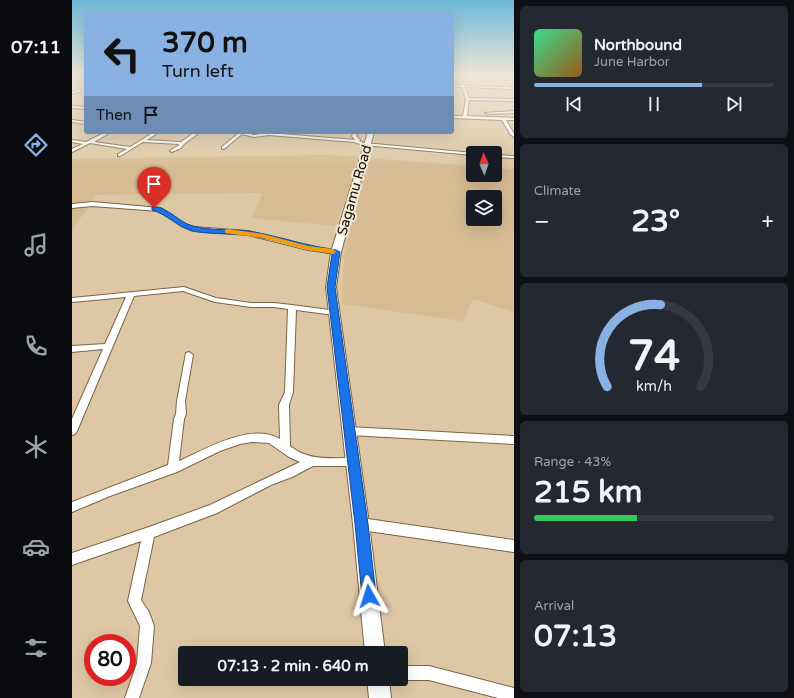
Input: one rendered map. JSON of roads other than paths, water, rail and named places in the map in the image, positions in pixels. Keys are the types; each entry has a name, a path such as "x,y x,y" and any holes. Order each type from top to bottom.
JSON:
{"highway":[{"name":"Sagamu Road","path":"365,139 336,252 331,287 361,524 374,646"},
{"path":"379,686 380,698"}],"street":[{"path":"465,115 466,108"},
{"path":"485,113 514,112"},
{"path":"454,113 514,119"},
{"path":"454,117 479,113"},
{"path":"503,118 507,123 510,132 514,136"},
{"path":"72,121 84,123"},
{"path":"72,151 105,134"},
{"path":"120,155 154,134"},
{"path":"172,151 180,147 182,143 195,134"},
{"path":"223,148 240,134"},
{"path":"248,134 254,136 269,134 365,139 466,153"},
{"path":"355,134 354,136 358,140 365,139"},
{"path":"72,141 131,148"},
{"path":"142,141 182,143"},
{"path":"502,156 514,157"},
{"path":"72,206 100,204 154,208 161,210 183,225 193,229 248,233 308,248 336,252"},
{"path":"72,300 184,289 215,300 251,305 274,305 334,313"},
{"path":"72,431 75,419 131,294"},
{"path":"284,447 284,405 289,392 292,307"},
{"path":"72,349 109,346"},
{"path":"173,469 179,419 181,414 181,401 189,355"},
{"path":"349,431 514,440"},
{"path":"72,507 102,493 173,469 223,445 248,439 267,438 284,447 296,456 312,461 353,462"},
{"path":"72,559 149,533 213,509 267,482 288,474 312,461"},
{"path":"361,524 514,546"},
{"path":"132,698 144,663 147,626 144,617 134,601 149,533"},
{"path":"408,673 429,673 514,695"}]}
